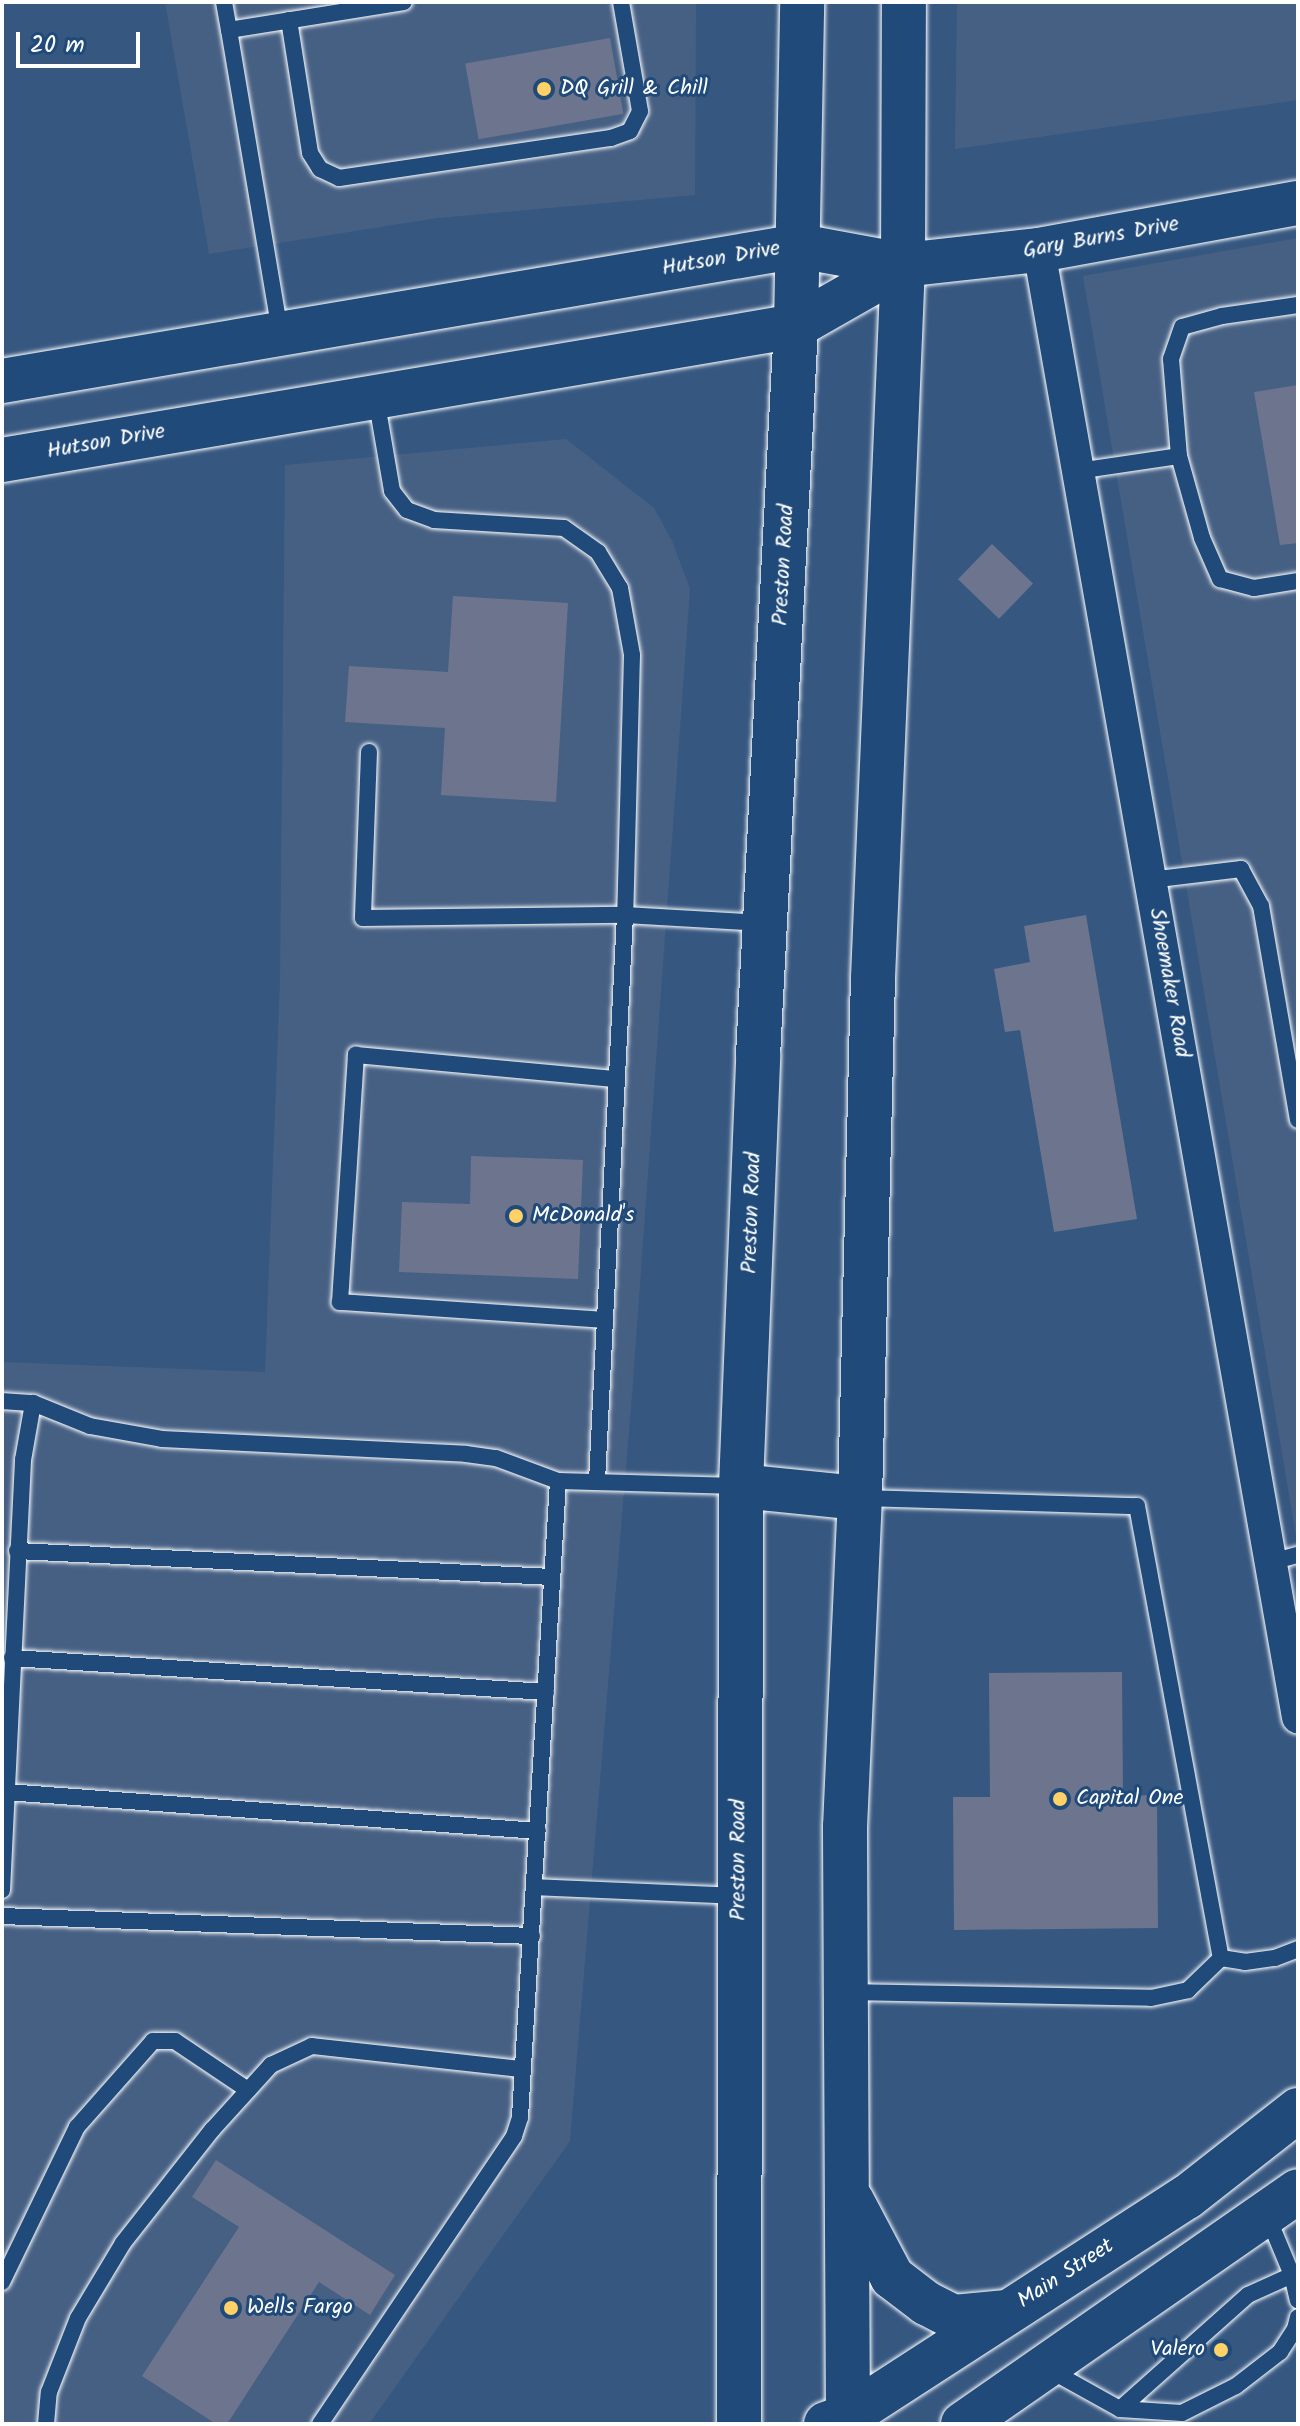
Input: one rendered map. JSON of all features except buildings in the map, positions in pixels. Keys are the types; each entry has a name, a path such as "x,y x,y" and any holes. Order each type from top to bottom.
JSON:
{"main road":[{"name":"Preston Road","path":"739,2424 741,1486 765,923 796,326 802,2"},
{"path":"841,2421 846,2190 845,1827 860,1498 873,978 903,265 904,2"},
{"name":"Gary Burns Drive","path":"903,265 1039,250 1298,203"},
{"name":"Hutson Drive","path":"2,381 799,246 903,265"},
{"name":"Hutson Drive","path":"2,460 796,326 903,265"},
{"path":"741,1486 860,1498"},
{"name":"Main Street","path":"841,2421 1187,2197 1298,2110"},
{"path":"846,2190 892,2277 926,2303 954,2317 1007,2312"},
{"path":"963,2424 1282,2202"}],"street":[{"name":"Shoemaker Road","path":"1039,250 1150,880 1284,1559 1298,1717"}],"lane":[{"path":"224,2 280,334"},
{"path":"229,30 404,2"},
{"path":"289,20 310,153 320,169 339,178 611,138 630,131 640,111 621,2"},
{"path":"1298,305 1222,316 1182,327 1171,359 1179,456 1202,538 1220,579 1254,588 1298,581"},
{"path":"376,397 392,491 407,510 434,520 564,528 598,552 620,588 632,655 625,915 597,1482"},
{"path":"1078,471 1179,456"},
{"path":"369,752 363,918 625,915 765,923"},
{"path":"1150,880 1241,869 1261,906 1298,1120"},
{"path":"605,1320 340,1302 356,1055 617,1079"},
{"path":"2,1401 33,1403 90,1426 125,1435 466,1454 496,1458 558,1481 741,1486"},
{"path":"2,1890 17,1551 23,1460 33,1403"},
{"path":"320,2424 514,2136 520,2117 558,1481"},
{"path":"860,1498 1137,1506 1221,1958"},
{"path":"17,1551 552,1577"},
{"path":"12,1658 546,1692"},
{"path":"6,1792 538,1831"},
{"path":"534,1887 739,1896"},
{"path":"2,1916 532,1936"},
{"path":"1221,1958 1245,1962 1275,1958 1298,1949"},
{"path":"845,1992 1151,1998 1188,1990 1221,1958"},
{"path":"2,2282 77,2127 153,2041 175,2041 248,2090"},
{"path":"46,2424 49,2392 78,2318 123,2243 212,2130 271,2065 312,2046 522,2069"},
{"path":"1282,2202 1298,2300"},
{"path":"1120,2409 1248,2295 1292,2275"},
{"path":"1046,2368 1120,2409 1182,2413 1236,2386 1280,2352 1295,2329 1298,2317"}],"shaded area":[{"path":"165,2 696,2 695,195 437,218 209,254"},
{"path":"957,2 1298,2 1298,100 955,149"},
{"path":"1298,238 1298,1548 1083,276"},
{"path":"566,439 654,508 672,541 690,589 632,1395 570,2141 369,2424 2,2424 2,1362 265,1372 280,982 285,465"}],"place":[{"name":"DQ Grill & Chill","path":"544,89"},
{"name":"McDonald's","path":"516,1216"},
{"name":"Capital One","path":"1060,1799"},
{"name":"Wells Fargo","path":"231,2308"},
{"name":"Valero","path":"1221,2350"}]}
